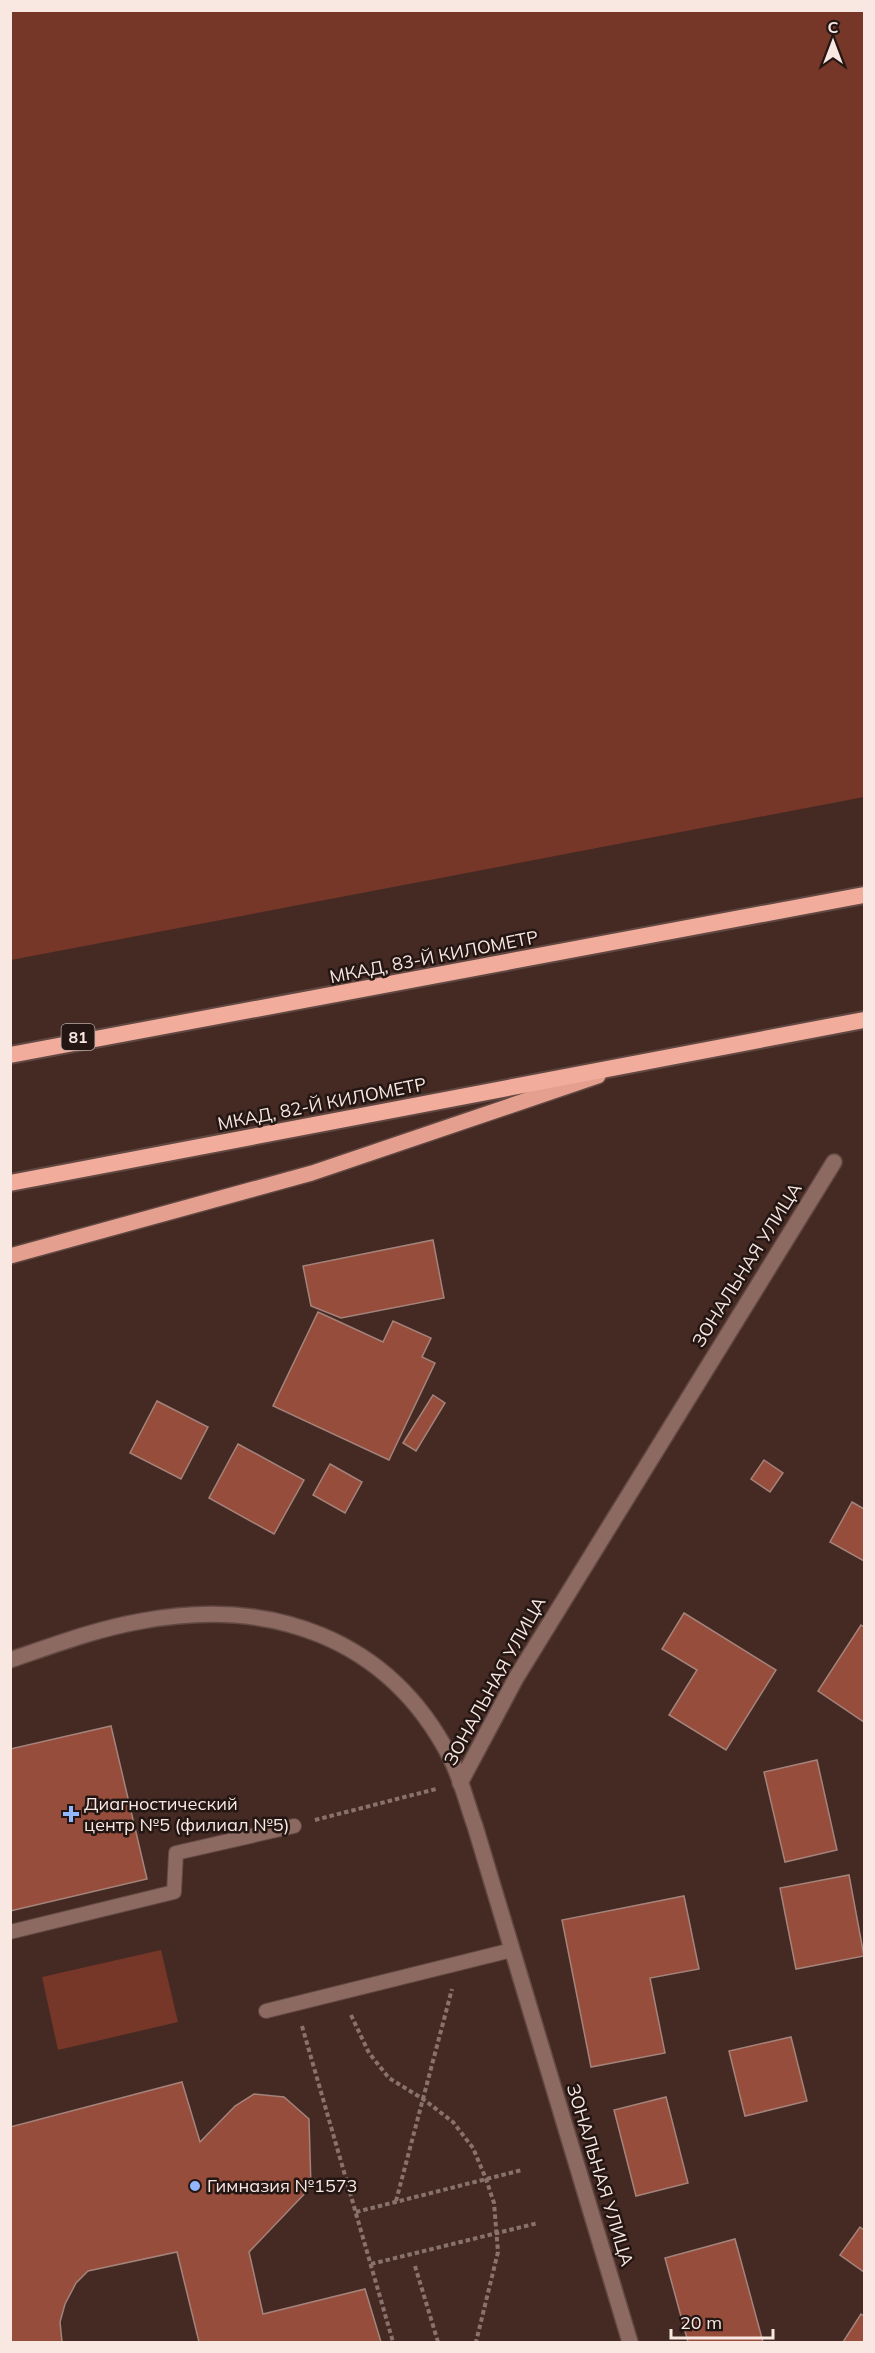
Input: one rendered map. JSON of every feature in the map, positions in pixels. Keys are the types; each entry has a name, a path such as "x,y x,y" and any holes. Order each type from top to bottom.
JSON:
{"highway":[{"name":"МКАД, 83-Й КИЛОМЕТР","path":"10,1055 864,895"},
{"path":"640,1062 864,1020"},
{"name":"81","path":"10,1045 145,1030"},
{"name":"МКАД, 82-Й КИЛОМЕТР","path":"10,1183 640,1062"}],"main road":[{"path":"10,1256 312,1173 640,1062"}],"street":[{"name":"ЗОНАЛЬНАЯ УЛИЦА","path":"630,2343 460,1783 516,1678 834,1162"},
{"path":"10,1660 96,1631 178,1616 214,1613 253,1616 311,1629 367,1659 412,1700 436,1732 452,1760 460,1783"}],"lane":[{"path":"10,1932 174,1892 176,1853 294,1826"},
{"path":"266,2012 512,1950"}],"path":[{"path":"294,1826 460,1783"},
{"path":"396,2201 459,1965"},
{"path":"342,1993 369,2053 389,2078 423,2099 453,2122 473,2148 486,2179 494,2203 498,2233 494,2276 476,2343"},
{"path":"296,2005 393,2343"},
{"path":"356,2212 522,2170"},
{"path":"371,2264 538,2223"},
{"path":"415,2266 438,2343"}],"shaded area":[{"path":"11,10 864,11 864,797 11,960"},
{"path":"161,1950 178,2022 58,2050 42,1977"}],"building":[{"path":"433,1240 444,1298 341,1318 311,1306 303,1266"},
{"path":"318,1312 383,1342 393,1321 431,1338 422,1357 435,1363 389,1460 273,1406"},
{"path":"433,1395 445,1403 416,1451 403,1443"},
{"path":"157,1401 208,1427 181,1479 130,1453"},
{"path":"238,1444 304,1480 274,1534 209,1498"},
{"path":"764,1460 783,1473 770,1492 751,1479"},
{"path":"330,1464 362,1482 345,1513 313,1495"},
{"path":"852,1502 864,1509 864,1561 830,1542"},
{"path":"684,1613 776,1670 726,1750 669,1715 697,1670 662,1649"},
{"path":"861,1625 864,1627 864,1722 818,1691"},
{"name":"Диагностический центр №5 (филиал №5)","path":"111,1726 147,1879 10,1911 10,1749"},
{"path":"817,1760 837,1850 785,1862 764,1772"},
{"path":"849,1875 864,1956 796,1969 780,1888"},
{"path":"684,1896 699,1969 650,1978 665,2053 591,2067 562,1920"},
{"path":"791,2037 807,2101 745,2116 729,2051"},
{"path":"182,2082 200,2142 235,2106 254,2094 284,2097 309,2119 311,2187 249,2252 263,2314 365,2289 381,2342 199,2342 177,2252 88,2271 76,2283 65,2304 60,2322 62,2342 10,2342 10,2127"},
{"path":"666,2097 688,2183 636,2196 614,2110"},
{"path":"860,2227 864,2230 864,2272 840,2255"},
{"path":"735,2239 763,2342 688,2342 665,2258"},
{"path":"861,2314 864,2316 864,2342 843,2342"}],"place":[{"name":"Диагностический центр №5 (филиал №5)","path":"71,1814"},
{"name":"Гимназия №1573","path":"195,2186"}]}
